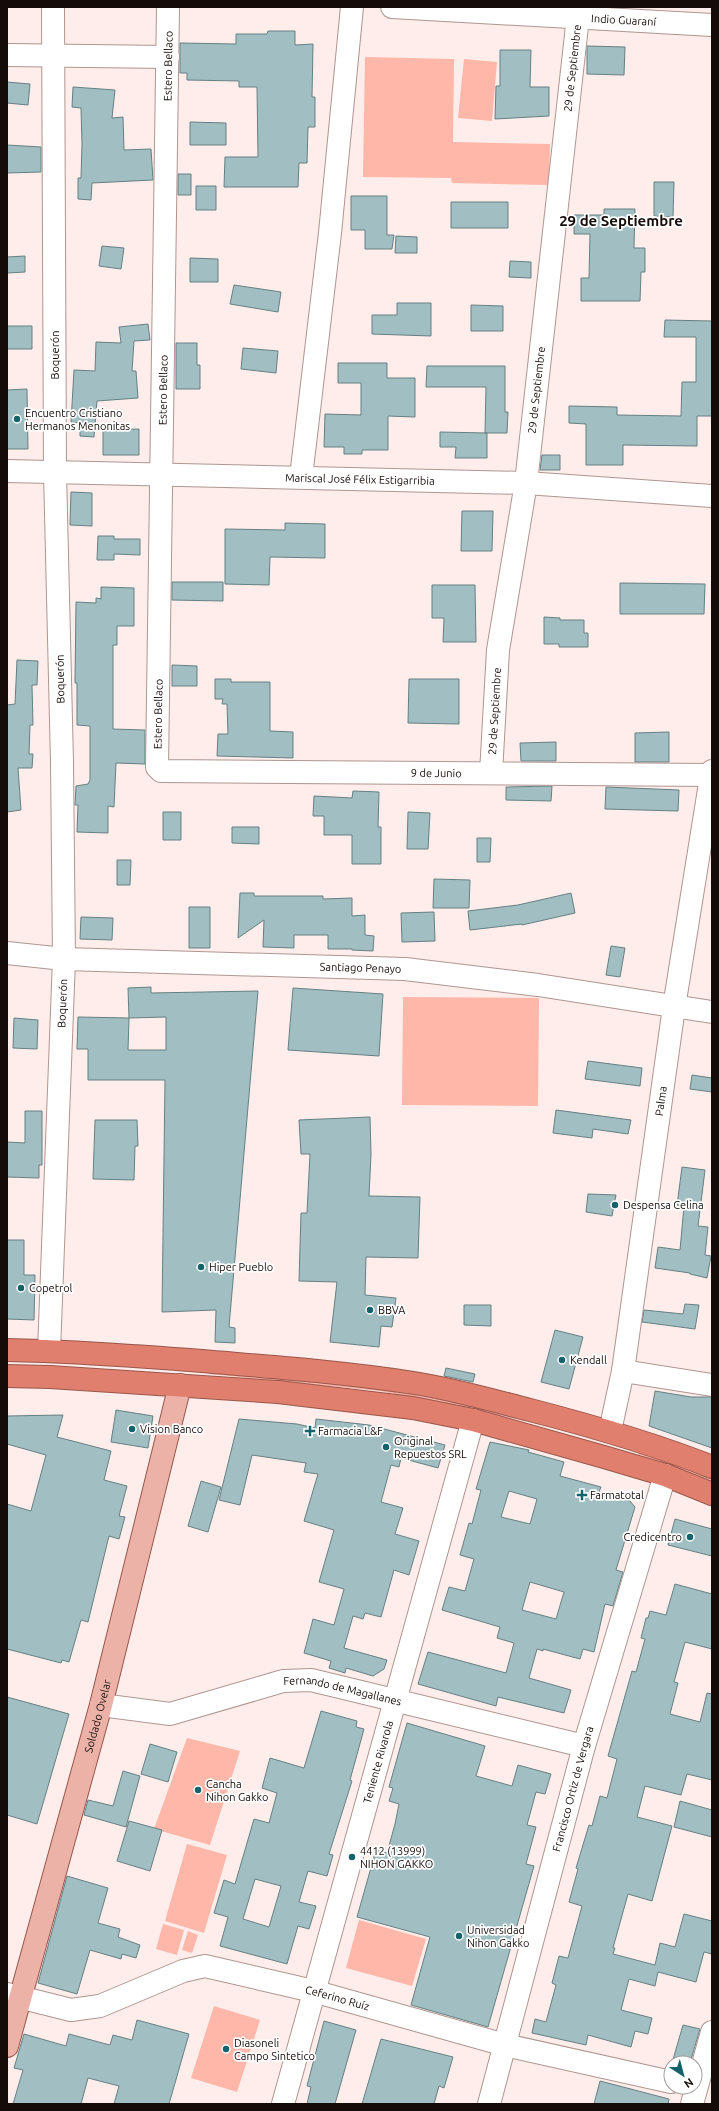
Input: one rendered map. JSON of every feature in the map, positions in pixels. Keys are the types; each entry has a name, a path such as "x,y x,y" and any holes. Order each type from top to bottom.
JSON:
{"highway":[{"path":"7,1350 49,1351 186,1360 356,1375 416,1384 482,1397 610,1431 674,1452 712,1467"},
{"path":"180,1385 186,1360"},
{"path":"7,1376 180,1385 357,1400 413,1408 473,1420 665,1475 712,1494"}],"main road":[{"name":"Soldado Ovelar","path":"7,2046 14,1996 101,1705 180,1385"}],"street":[{"name":"Boquerón","path":"49,1351 64,959 62,762 55,472 53,7"},
{"name":"Estero Bellaco","path":"161,771 157,767 168,7"},
{"path":"301,478 330,233 352,7"},
{"name":"Indio Guaraní","path":"392,7 578,12 712,25"},
{"name":"29 de Septiembre","path":"491,773 498,650 526,483 578,12"},
{"path":"7,55 168,57"},
{"name":"Mariscal José Félix Estigarribia","path":"7,471 526,483 712,496"},
{"name":"9 de Junio","path":"161,771 712,775"},
{"name":"Palma","path":"610,1431 623,1371 674,1007 712,771"},
{"name":"Santiago Penayo","path":"7,953 64,959 405,969 538,985 712,1012"},
{"path":"623,1371 712,1385"},
{"name":"Teniente Rivarola","path":"283,2104 313,1991 473,1420"},
{"name":"Francisco Ortiz de Vergara","path":"489,2104 584,1746 665,1475"},
{"name":"Fernando de Magallanes","path":"101,1705 170,1714 283,1681 312,1680 584,1746"},
{"name":"Ceferino Ruíz","path":"14,1996 71,2010 100,2006 183,1971 204,1966 313,1991 505,2045 663,2080"},
{"path":"703,2071 712,2032"}],"shaded area":[{"path":"365,57 454,59 453,142 550,144 549,185 452,183 451,178 363,177"},
{"path":"464,59 497,62 492,121 458,118"},
{"path":"403,997 539,998 538,1106 402,1105"},
{"path":"210,1372 379,1388 470,1405 576,1433 469,1408 379,1391 209,1374"},
{"path":"638,1451 712,1479 712,1482 638,1454"},
{"name":"Cancha Nihon Gakko","path":"187,1738 240,1751 210,1845 154,1829"},
{"path":"187,1844 227,1855 204,1933 165,1921"},
{"path":"359,1920 426,1939 412,1986 346,1968"},
{"path":"163,1924 184,1930 177,1955 156,1949"},
{"path":"188,1931 198,1935 192,1953 182,1950"},
{"name":"Diasoneli Campo Sintetico","path":"214,2006 260,2020 237,2092 191,2078"}],"building":[{"path":"268,31 295,31 295,45 313,44 312,97 315,97 315,127 308,127 307,163 299,163 298,187 224,187 225,157 258,157 257,87 239,87 239,81 187,80 187,73 180,73 180,43 236,44 236,34 267,34"},
{"path":"587,46 625,47 624,75 587,74"},
{"path":"500,50 531,50 530,87 549,87 549,116 495,119 496,86 500,86"},
{"path":"7,82 30,84 28,105 7,103"},
{"path":"73,87 115,90 112,118 123,117 124,150 151,149 153,180 92,183 91,200 78,199 78,178 81,178 81,108 72,107"},
{"path":"190,122 226,123 226,145 190,145"},
{"path":"7,145 41,147 41,172 7,173"},
{"path":"178,174 191,174 191,195 178,195"},
{"path":"654,182 674,182 673,217 654,216"},
{"path":"196,186 216,186 216,210 196,210"},
{"path":"351,196 387,196 387,235 394,235 392,249 365,249 365,230 351,230"},
{"path":"451,202 508,202 508,228 451,228"},
{"path":"604,209 635,209 634,248 645,248 645,272 641,272 640,301 581,301 581,278 589,278 590,234 574,234 574,215 604,215"},
{"path":"396,236 417,237 417,253 395,253"},
{"path":"102,246 124,248 121,269 99,266"},
{"path":"25,256 25,272 7,273 7,257"},
{"path":"190,258 218,259 218,282 190,282"},
{"path":"510,261 531,262 531,278 509,277"},
{"path":"234,285 281,292 278,312 230,304"},
{"path":"397,303 431,303 431,336 372,334 372,315 397,315"},
{"path":"471,305 503,306 503,331 471,331"},
{"path":"665,320 712,321 712,416 697,416 697,446 623,445 623,465 586,465 586,424 569,423 569,406 617,407 617,415 681,416 682,382 696,382 696,337 664,337"},
{"path":"148,324 150,340 134,341 132,371 136,371 138,398 97,401 94,437 80,436 80,423 71,422 74,370 95,371 96,342 121,343 119,327"},
{"path":"7,326 32,326 32,349 7,349"},
{"path":"176,343 197,343 197,365 200,365 200,389 176,389"},
{"path":"243,348 278,351 276,373 241,369"},
{"path":"338,363 387,363 387,378 415,378 415,417 388,416 388,450 362,450 362,454 344,454 344,447 324,447 325,414 361,415 361,383 338,383"},
{"path":"427,366 505,366 505,412 508,412 507,433 485,433 486,387 426,387"},
{"name":"Encuentro Cristiano Hermanos Menonitas","path":"27,389 28,449 7,449 7,390"},
{"path":"139,429 139,455 103,455 103,430"},
{"path":"440,432 487,433 487,458 455,458 456,447 440,447"},
{"path":"542,455 560,455 560,470 540,470"},
{"path":"71,492 92,493 92,526 70,525"},
{"path":"462,511 493,511 492,551 461,551"},
{"path":"285,523 325,524 325,558 270,557 269,585 225,584 225,529 285,530"},
{"path":"98,536 114,536 114,539 140,539 140,555 114,554 114,560 97,560"},
{"path":"172,582 223,582 223,601 172,600"},
{"path":"620,583 705,584 704,614 620,614"},
{"path":"432,585 475,585 476,642 443,642 444,618 432,618"},
{"path":"101,587 134,588 134,626 117,626 117,645 113,645 113,729 145,730 145,764 116,763 114,807 108,806 108,833 77,832 78,805 75,805 76,786 88,784 90,780 90,726 77,725 77,683 75,683 76,602 96,603 96,598 101,599"},
{"path":"544,617 560,618 560,620 584,620 584,633 588,633 588,647 559,647 559,644 544,644"},
{"path":"17,660 38,661 37,685 32,685 33,725 30,725 29,754 33,754 32,768 18,768 21,810 7,812 7,705 15,704"},
{"path":"172,665 197,666 197,686 172,686"},
{"path":"215,679 231,679 231,682 270,682 270,731 293,732 293,758 217,756 218,734 228,734 227,704 222,704 223,699 215,699"},
{"path":"409,679 459,679 459,724 408,723"},
{"path":"669,732 669,762 635,762 635,733"},
{"path":"556,742 556,761 521,761 520,743"},
{"path":"552,786 551,801 506,800 506,787"},
{"path":"606,787 679,790 678,811 605,809"},
{"path":"353,791 379,792 378,827 381,827 381,864 352,864 352,835 324,835 324,816 313,816 314,796 352,798"},
{"path":"163,812 181,812 181,840 163,840"},
{"path":"408,812 430,813 428,849 407,849"},
{"path":"232,827 259,827 259,844 232,843"},
{"path":"477,838 491,838 490,862 477,862"},
{"path":"117,860 131,860 130,885 117,885"},
{"path":"434,879 470,880 469,908 433,908"},
{"path":"240,893 254,893 254,896 323,896 323,899 352,898 352,916 365,915 365,935 374,936 373,951 328,949 328,935 294,935 294,948 263,947 264,920 238,938"},
{"path":"571,893 575,913 522,925 470,930 468,911 518,905"},
{"path":"189,907 210,907 210,948 189,948"},
{"path":"434,912 435,941 402,942 401,913"},
{"path":"81,917 113,918 112,940 80,939"},
{"path":"611,946 625,948 620,977 606,975"},
{"path":"151,987 151,993 258,991 229,1327 235,1328 235,1343 215,1342 216,1310 162,1312 165,1080 88,1080 88,1049 77,1049 78,1017 129,1018 128,988","holes":["166,1017 166,1050 128,1050 129,1018"]},
{"path":"293,988 383,994 379,1056 288,1050"},
{"path":"14,1018 38,1020 37,1049 13,1048"},
{"path":"588,1061 642,1068 640,1086 585,1079"},
{"path":"692,1075 712,1078 712,1092 690,1089"},
{"path":"556,1110 631,1120 628,1134 593,1129 592,1138 553,1133"},
{"path":"25,1111 42,1111 42,1165 39,1165 39,1178 7,1177 7,1142 25,1143"},
{"path":"370,1117 371,1154 369,1196 420,1197 418,1258 366,1257 365,1295 396,1298 392,1327 381,1326 379,1347 330,1342 337,1282 299,1281 301,1213 307,1213 310,1154 301,1154 299,1120"},
{"path":"95,1120 137,1120 138,1146 135,1146 134,1180 93,1179"},
{"path":"682,1167 705,1170 698,1226 708,1227 705,1255 711,1256 707,1278 690,1273 655,1268 658,1247 680,1250 684,1206 677,1205"},
{"path":"588,1194 616,1195 612,1216 586,1212"},
{"name":"Copetrol","path":"7,1240 24,1240 24,1275 35,1275 34,1320 7,1319"},
{"path":"685,1304 699,1305 695,1329 642,1322 644,1310 683,1314"},
{"path":"464,1305 491,1305 491,1326 464,1325"},
{"name":"Kendall","path":"555,1330 583,1337 569,1389 541,1382"},
{"path":"446,1368 475,1374 473,1382 444,1376"},
{"path":"655,1391 691,1397 712,1397 712,1448 649,1426"},
{"name":"Vision Banco","path":"116,1410 153,1416 148,1448 111,1442"},
{"path":"63,1415 57,1437 111,1451 104,1480 127,1486 119,1516 125,1517 119,1539 109,1536 88,1622 81,1620 69,1662 62,1660 61,1663 7,1649 7,1504 31,1511 46,1455 7,1444 7,1416"},
{"path":"239,1419 297,1424 315,1428 316,1419 369,1425 445,1445 438,1468 401,1458 399,1467 391,1465 381,1502 403,1508 395,1534 419,1541 409,1575 394,1570 381,1617 365,1613 363,1619 353,1616 344,1648 387,1660 384,1669 373,1676 346,1668 345,1673 329,1668 331,1661 304,1653 313,1619 334,1625 344,1589 319,1582 334,1530 304,1521 318,1474 304,1472 306,1463 252,1455 240,1505 219,1500"},
{"path":"490,1442 529,1450 528,1452 564,1462 560,1476 601,1487 599,1492 630,1501 635,1507 616,1570 623,1572 613,1606 605,1604 594,1652 583,1649 580,1659 543,1649 543,1651 537,1649 529,1678 571,1690 564,1713 498,1697 496,1706 418,1684 428,1652 506,1673 514,1643 497,1638 500,1627 442,1610 449,1587 465,1591 474,1559 460,1555 469,1523 472,1524 481,1490 476,1489","holes":["509,1491 537,1499 530,1524 501,1517","530,1582 564,1592 556,1619 522,1610"]},
{"path":"201,1481 221,1487 208,1532 188,1526"},
{"name":"Credicentro","path":"675,1519 712,1529 712,1556 668,1545"},
{"path":"675,1584 712,1594 712,1649 685,1642 674,1682 678,1683 670,1714 700,1722 707,1693 712,1694 712,1780 687,1774 681,1795 645,1786 637,1817 672,1826 652,1901 628,1894 613,1948 615,1948 613,1954 655,1965 660,1943 675,1947 684,1914 712,1921 712,1954 704,1952 696,1982 658,1972 655,1986 629,1979 621,2010 652,2018 648,2034 635,2031 631,2047 588,2035 586,2045 532,2033 535,2019 546,2022 556,1985 552,1983 559,1956 568,1958 582,1906 569,1902 578,1869 576,1868 589,1825 592,1826 600,1796 607,1798 617,1759 608,1756 632,1671 636,1672 645,1639 641,1638 646,1618 648,1618 650,1611 666,1615"},
{"path":"7,1697 69,1714 37,1824 7,1815"},
{"path":"321,1711 357,1721 356,1727 364,1729 350,1780 352,1781 329,1854 333,1855 327,1876 308,1871 299,1902 316,1906 309,1929 298,1926 287,1964 220,1946 228,1917 214,1913 224,1880 235,1884 254,1819 269,1823 277,1793 262,1788 270,1758 304,1768","holes":["255,1879 281,1886 269,1927 243,1919"]},
{"path":"407,1723 485,1746 476,1776 512,1786 518,1765 551,1774 545,1794 536,1792 527,1825 536,1827 526,1864 534,1866 488,2027 411,2005 430,1937 357,1917 376,1850 387,1853 395,1824 399,1804 389,1801 393,1788 389,1787"},
{"path":"150,1744 177,1752 168,1782 141,1774"},
{"path":"123,1771 140,1776 126,1827 84,1815 88,1800 113,1806"},
{"path":"680,1801 712,1810 712,1837 674,1827"},
{"path":"129,1821 162,1830 150,1871 117,1861"},
{"path":"67,1876 108,1888 98,1923 120,1929 118,1937 140,1945 136,1958 122,1954 121,1959 90,1950 77,1994 38,1983"},
{"path":"137,2020 189,2034 169,2104 114,2104 119,2086 88,2078 81,2104 13,2104 23,2070 14,2068 24,2034 66,2046 69,2034 110,2045 113,2035 132,2040"},
{"path":"324,2021 356,2030 335,2104 307,2104 311,2087 307,2086"},
{"path":"683,2025 700,2029 692,2055 674,2055"},
{"path":"381,2039 453,2057 444,2088 439,2086 434,2104 362,2104"},
{"path":"600,2081 669,2099 668,2104 594,2104"}],"place":[{"name":"Encuentro Cristiano Hermanos Menonitas","path":"17,419"},
{"name":"Despensa Celina","path":"615,1205"},
{"name":"Hiper Pueblo","path":"201,1267"},
{"name":"Copetrol","path":"21,1288"},
{"name":"BBVA","path":"370,1310"},
{"name":"Kendall","path":"562,1360"},
{"name":"Vision Banco","path":"132,1429"},
{"name":"Farmacia L&F","path":"310,1431"},
{"name":"Original Repuestos SRL","path":"386,1447"},
{"name":"Farmatotal","path":"582,1495"},
{"name":"Credicentro","path":"690,1537"},
{"name":"Cancha Nihon Gakko","path":"198,1790"},
{"name":"4412 (13999) NIHON GAKKO","path":"352,1857"},
{"name":"Universidad Nihon Gakko","path":"459,1936"},
{"name":"Diasoneli Campo Sintetico","path":"226,2049"}],"district":[{"name":"29 de Septiembre","path":"621,220"}]}
